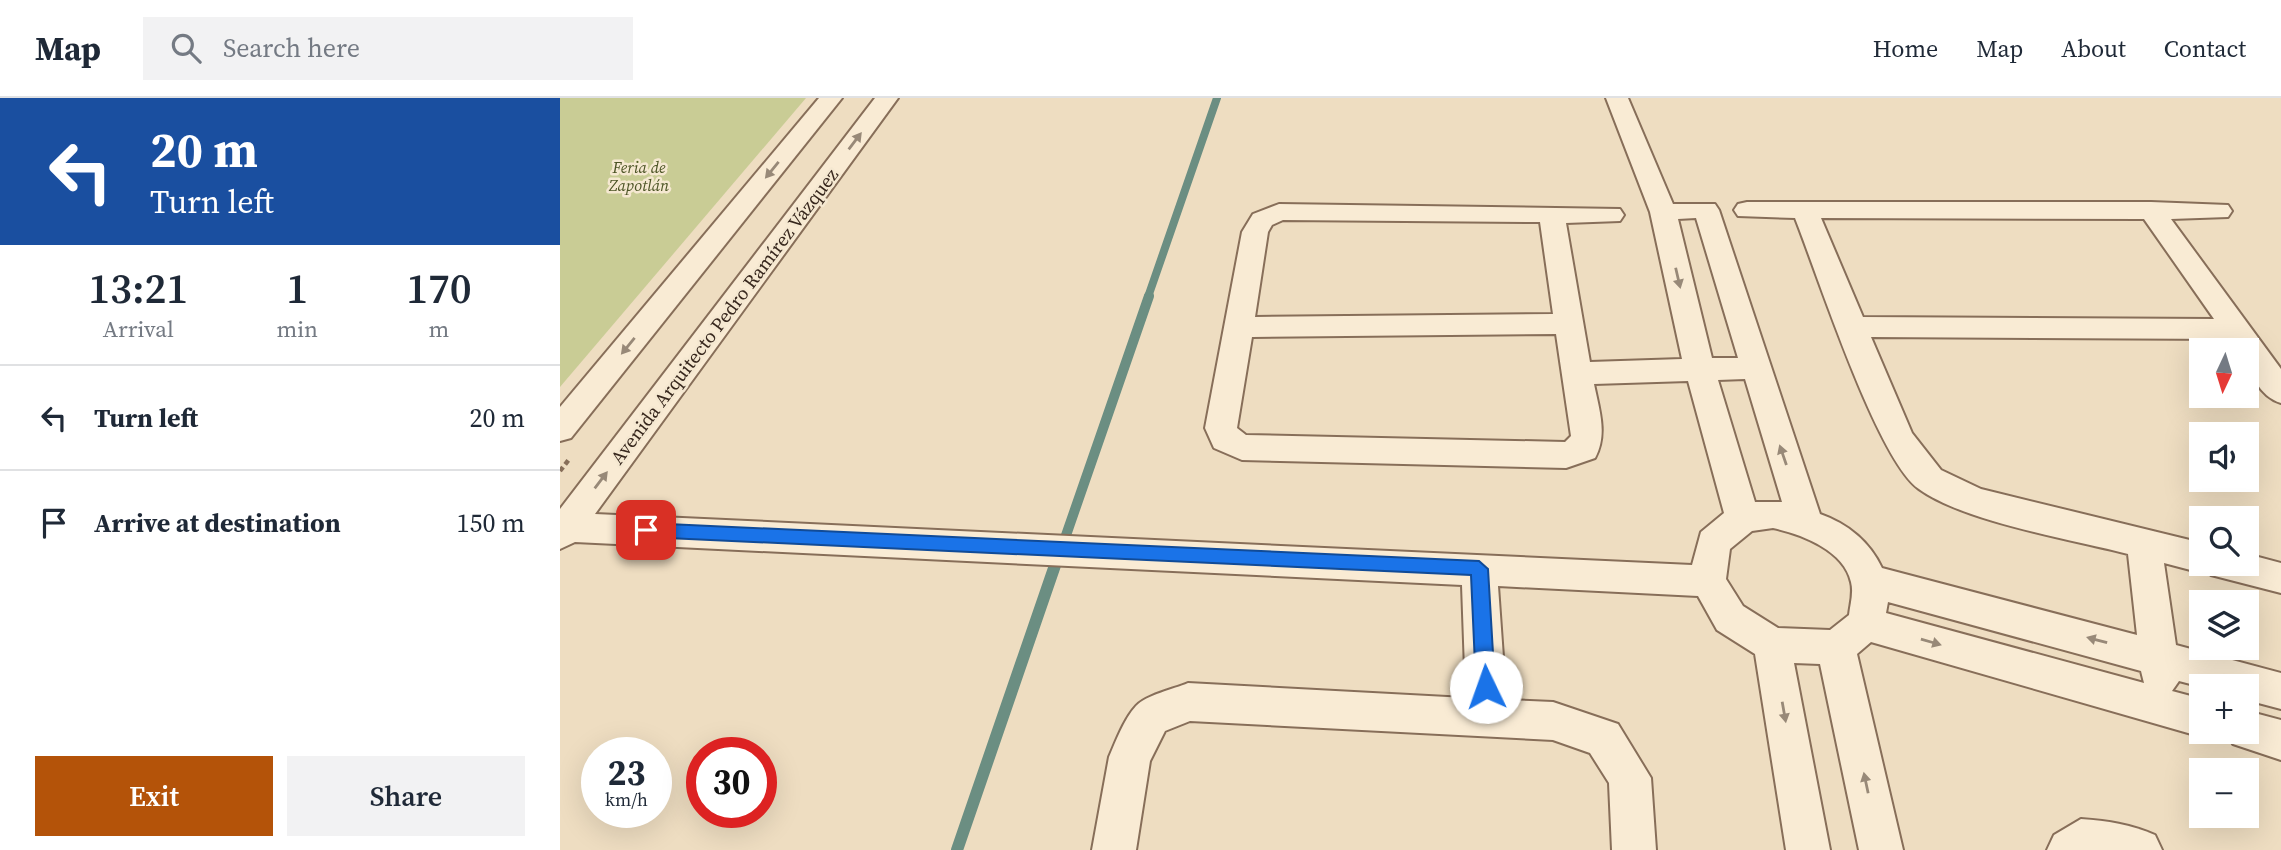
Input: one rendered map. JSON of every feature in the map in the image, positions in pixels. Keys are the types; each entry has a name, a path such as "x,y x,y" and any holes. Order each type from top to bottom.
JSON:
{"street":[{"path":"560,429 831,98"},
{"name":"Avenida Arquitecto Pedro Ramírez Vázquez","path":"563,531 887,98"},
{"path":"1617,98 1645,160 1663,212 1700,370 1743,518"},
{"path":"1663,212 1706,210 1754,368 1805,520"},
{"path":"1746,210 2219,211"},
{"path":"1805,210 1898,439 1929,479 1974,501 2189,555"},
{"path":"2151,210 2281,392"},
{"path":"1552,214 1587,436 1583,449 1566,455 1242,447 1225,439 1221,428 1238,327 1255,232 1262,220 1279,212 1552,214 1611,215"},
{"path":"1238,327 1570,324"},
{"path":"1853,327 2238,329"},
{"path":"1578,373 1754,368"},
{"path":"2189,714 1851,636 1772,645 1730,618 1708,580 1713,542 1743,518 1773,514 1805,520 1846,544 1870,581 2281,691"},
{"path":"563,531 1101,551 1708,580"},
{"path":"2144,544 2165,708"},
{"path":"1479,569 1487,715"},
{"path":"2259,573 2281,578"},
{"path":"1870,581 1851,636 1881,850"},
{"path":"1772,645 1808,850"},
{"path":"1114,850 1130,757 1151,718 1188,702 1553,720 1604,738 1630,778 1634,850"},
{"path":"2259,734 2281,740"},
{"path":"2069,850 2081,841 2122,844 2140,850"}],"green space":[{"name":"Feria de Zapotlán","path":"560,98 806,98 560,387"}],"waterway":[{"path":"1148,297 1217,98"},
{"path":"1063,544 1149,296"},
{"path":"957,850 1063,542"}],"route":[{"path":"646,530 1479,569 1486,687"}]}
